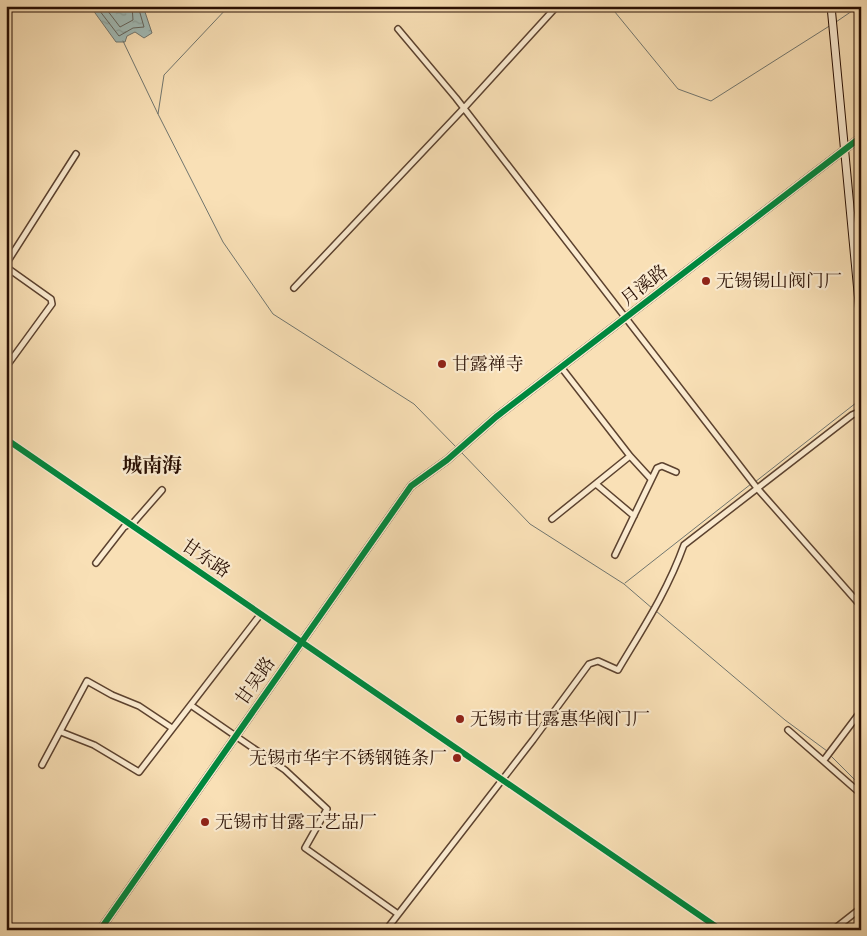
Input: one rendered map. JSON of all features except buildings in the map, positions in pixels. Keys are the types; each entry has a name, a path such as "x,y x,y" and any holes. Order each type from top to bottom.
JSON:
{"street":[{"path":"294,288 464,108 557,6"},
{"path":"831,8 832,38 861,324"},
{"path":"398,29 464,108 754,485 861,606"},
{"name":"月溪路","path":"447,460 496,417 861,137"},
{"path":"6,367 52,304 51,299 6,265 76,154"},
{"path":"561,367 630,456 651,479"},
{"path":"386,930 589,664 598,661 618,670 656,610 676,568 684,544 754,485 852,415 861,411"},
{"name":"甘东路","path":"6,439 260,615 302,640 390,700 721,930"},
{"path":"552,519 630,456"},
{"name":"甘吴路","path":"100,930 398,502 411,486 447,460"},
{"path":"615,554 659,466 676,472"},
{"path":"596,484 634,516"},
{"path":"96,563 124,527 134,522 162,490"},
{"path":"61,732 94,744 139,772 172,728 192,706 260,615"},
{"path":"42,766 87,681 139,706 172,728"},
{"path":"192,706 285,770 327,809 305,848 398,914"},
{"path":"828,756 861,711"},
{"path":"788,730 828,756 861,794"},
{"path":"833,930 861,908"}],"water":[{"path":"90,6 143,6 152,33 144,38 135,32 127,36 125,42 116,42"}],"waterway":[{"path":"123,41 158,114 164,75 229,6"},
{"path":"610,6 678,89 711,101 831,25"},
{"path":"836,22 852,11 851,6"},
{"path":"158,114 223,242 273,314 414,404 457,448"},
{"path":"755,482 861,399"},
{"path":"461,452 530,524 624,584 653,609"},
{"path":"625,583 751,484"},
{"path":"656,611 785,720 827,751"},
{"path":"829,754 861,786"}],"cycle path":[{"path":"100,930 411,486 447,460 496,417 861,137"},
{"path":"6,439 721,930"}],"place":[{"name":"无锡锡山阀门厂","path":"706,281"},
{"name":"甘露禅寺","path":"442,364"},
{"name":"无锡市甘露惠华阀门厂","path":"460,719"},
{"name":"无锡市华宇不锈钢链条厂","path":"457,758"},
{"name":"无锡市甘露工艺品厂","path":"205,822"}],"district":[{"name":"城南海","path":"152,465"}]}
